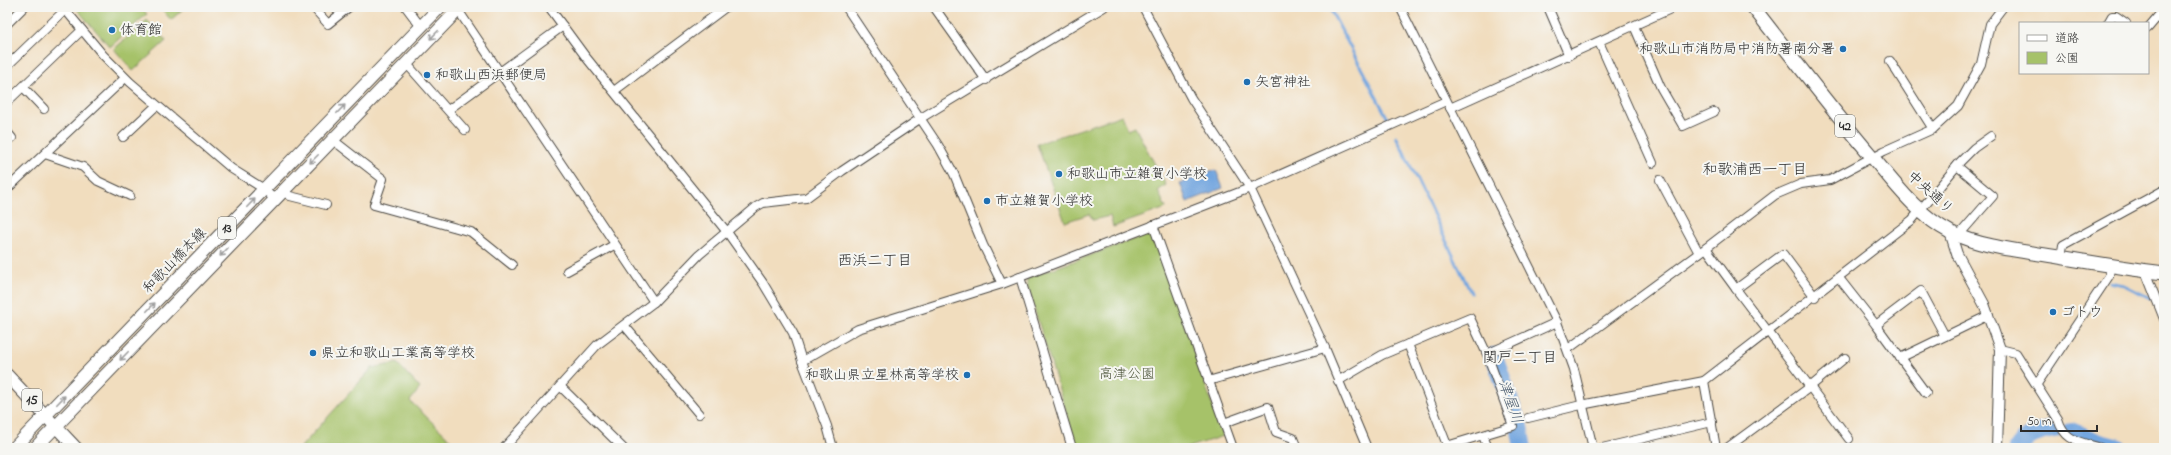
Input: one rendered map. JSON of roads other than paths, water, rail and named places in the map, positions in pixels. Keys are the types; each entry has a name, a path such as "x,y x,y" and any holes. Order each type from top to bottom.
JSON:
{"highway":[{"name":"中央通り","path":"1753,7 1871,157 1899,189 1936,223 1955,234 2013,250 2110,266 2164,273"}],"main road":[{"name":"和歌山橋本線","path":"14,448 440,7"},
{"name":"和歌山橋本線","path":"35,448 460,8"},
{"name":"15","path":"7,375 47,415 76,448"}],"street":[{"path":"7,24 24,7"},
{"path":"313,7 328,24 349,7"},
{"path":"406,7 421,27"},
{"path":"549,7 727,232 763,283 793,333 833,445 824,448"},
{"path":"614,91 726,7"},
{"path":"846,7 922,118 954,174 983,245 1002,284"},
{"path":"934,7 986,80"},
{"path":"504,448 597,345 654,302 699,255 756,207 763,203 806,198 842,171 922,118 1104,7"},
{"path":"1143,7 1191,98 1250,188 1325,348 1366,448"},
{"path":"1400,7 1557,322 1574,368 1581,405 1593,448"},
{"path":"1548,7 1569,56"},
{"path":"802,361 858,329 1002,284 1250,188 1569,56 1675,7"},
{"path":"1568,349 1706,248 1774,195 1801,184 1830,180 1871,157 1933,129 1958,106 1981,64 1990,24 2003,7"},
{"path":"460,8 614,245 654,302"},
{"path":"7,66 64,9 125,78 156,106 232,169 264,190 279,195 290,196 326,205"},
{"path":"2149,27 2164,9"},
{"path":"2109,22 2112,16 2116,16 2125,22"},
{"path":"448,110 563,26"},
{"path":"1634,26 1661,88 1683,126 1714,112"},
{"path":"7,102 82,30"},
{"path":"1599,42 1653,163"},
{"path":"1890,61 1933,129"},
{"path":"406,63 465,130"},
{"path":"7,189 125,78"},
{"path":"23,87 44,109"},
{"path":"123,137 156,106"},
{"path":"1528,418 1581,405 1704,381 1839,278 1921,210 1957,166 1974,148 1991,136"},
{"path":"333,140 383,179 374,205 471,232 512,265"},
{"path":"45,154 83,167 98,181 130,196"},
{"path":"1957,166 1993,196 1955,234 1957,254 1989,315 2000,349 1997,448"},
{"path":"1660,180 1699,253"},
{"path":"2061,257 2063,245 2164,190"},
{"path":"1153,225 1233,448"},
{"path":"566,271 614,245"},
{"path":"1706,248 1849,439"},
{"path":"1736,289 1783,254 1815,296"},
{"path":"2037,384 2108,276 2110,266"},
{"path":"2145,271 2164,319"},
{"path":"1020,277 1072,448"},
{"path":"1839,278 1926,393"},
{"path":"1876,325 1921,291 1946,336"},
{"path":"1900,358 1989,315"},
{"path":"1338,381 1382,355 1408,344 1470,318 1487,354 1513,426 1483,436 1447,444 1408,344"},
{"path":"1487,354 1557,322"},
{"path":"624,325 699,414"},
{"path":"1208,381 1325,348"},
{"path":"2000,349 2016,353 2058,419 2062,431 2069,438 2101,448"},
{"path":"1727,448 1810,387 1845,358"},
{"path":"1704,381 1716,448"},
{"path":"560,386 623,448"},
{"path":"1224,423 1268,407 1276,432 1293,438 1297,448"},
{"path":"1602,448 1712,422"},
{"path":"1483,436 1488,448"}],"water":[{"path":"1216,170 1223,188 1187,202 1180,183"}],"waterway":[{"path":"1329,7 1388,119"},
{"path":"1396,136 1471,293"},
{"path":"2110,282 2124,285 2150,298"},
{"name":"津屋川","path":"1494,356 1519,426 1523,448"},
{"name":"津屋川","path":"2017,448 2029,437 2054,429"},
{"name":"津屋川","path":"2071,431 2100,443 2119,448"}],"place":[{"name":"体育館","path":"112,30"},
{"name":"和歌山市消防局中消防署南分署","path":"1843,49"},
{"name":"和歌山西浜郵便局","path":"427,75"},
{"name":"矢宮神社","path":"1247,82"},
{"name":"和歌山市立雑賀小学校","path":"1059,174"},
{"name":"市立雑賀小学校","path":"987,201"},
{"name":"ゴトウ","path":"2053,312"},
{"name":"県立和歌山工業高等学校","path":"313,353"},
{"name":"和歌山県立星林高等学校","path":"967,375"}],"district":[{"name":"和歌浦西一丁目","path":"1755,170"},
{"name":"西浜二丁目","path":"875,261"},
{"name":"関戸二丁目","path":"1520,358"}],"park label":[{"name":"高津公園","path":"1127,374"}]}
